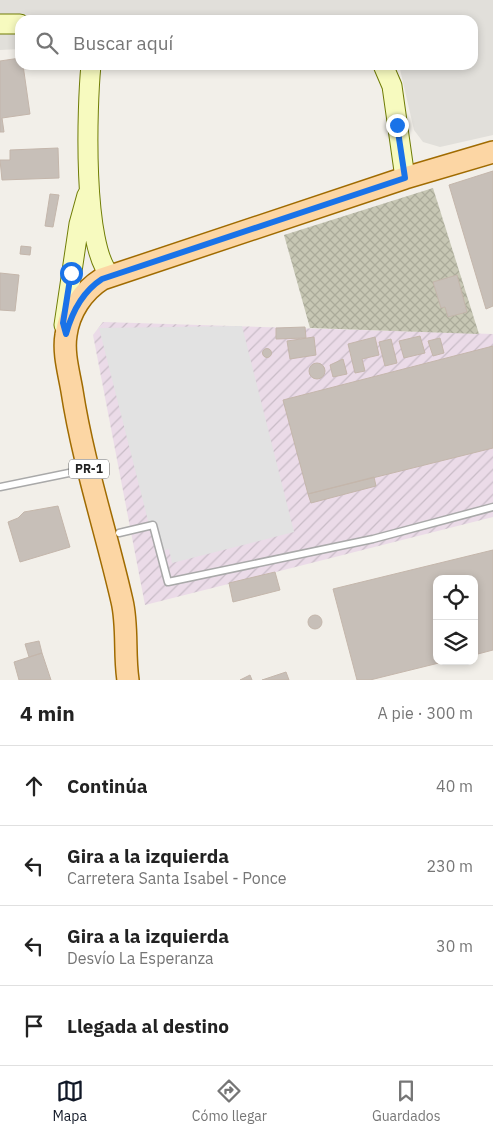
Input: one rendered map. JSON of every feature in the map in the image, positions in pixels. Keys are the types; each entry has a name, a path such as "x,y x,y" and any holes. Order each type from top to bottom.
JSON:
{"main road":[{"path":"0,24 15,24"},
{"path":"85,70 88,94"},
{"path":"90,70 88,94 89,186 98,246 105,270 111,276"},
{"path":"385,70 392,86 405,178"},
{"name":"PR-1","path":"130,677 133,592 119,533 74,405 66,357 66,334 82,296 93,285 111,276 405,178 493,152"},
{"path":"66,334 63,323 79,224 89,186"},
{"name":"PR-1","path":"111,276 86,315 80,334 82,369 96,467 123,604 130,677"}],"lane":[{"path":"0,487 96,467"},
{"path":"119,533 153,524 168,582 373,539 493,507"}],"shaded area":[{"path":"0,0 493,0 493,135 440,147 423,142 414,130 400,70 478,70 478,15 15,15 15,49 0,50"},
{"path":"433,188 479,334 310,328 284,235"},
{"path":"103,322 493,334 493,517 145,605 93,335"},
{"path":"242,326 294,532 172,563 169,549 156,552 99,328"}],"building":[{"path":"15,59 15,70 24,70 30,114 2,118 4,132 0,132 0,61"},
{"path":"58,148 59,178 2,180 0,160 10,160 10,150"},
{"path":"493,171 493,306 486,309 449,185"},
{"path":"50,194 59,195 53,227 45,226"},
{"path":"21,246 31,247 30,255 20,254"},
{"path":"0,273 19,275 15,311 0,310"},
{"path":"457,275 467,312 448,317 445,307 441,308 433,282"},
{"path":"305,327 306,338 276,339 276,328"},
{"path":"420,336 425,353 404,358 399,341"},
{"path":"314,337 316,355 290,359 287,341"},
{"path":"375,337 379,355 362,359 365,371 355,373 348,344"},
{"path":"440,338 444,353 433,356 428,341"},
{"path":"391,339 397,363 385,366 379,342"},
{"path":"493,346 493,448 308,494 283,400"},
{"path":"267,348 272,353 267,358 262,353"},
{"path":"343,359 347,374 333,377 330,365"},
{"path":"317,363 323,365 325,371 323,377 317,379 311,377 309,371 311,365"},
{"path":"374,477 376,486 311,503 308,494"},
{"path":"58,506 70,547 20,562 8,522 18,518 24,512"},
{"path":"493,550 493,650 478,654 478,575 433,575 433,664 370,680 357,680 333,589"},
{"path":"275,572 280,590 233,602 229,583"},
{"path":"312,615 318,615 322,622 318,629 312,629 308,625 308,619"},
{"path":"39,641 42,653 29,657 25,644"},
{"path":"42,653 51,680 19,680 14,662"},
{"path":"286,672 289,680 262,680"},
{"path":"250,675 252,680 240,680"}],"route":[{"path":"71,273 63,323 66,334 68,324 82,296 102,279 405,178 397,125"}]}
